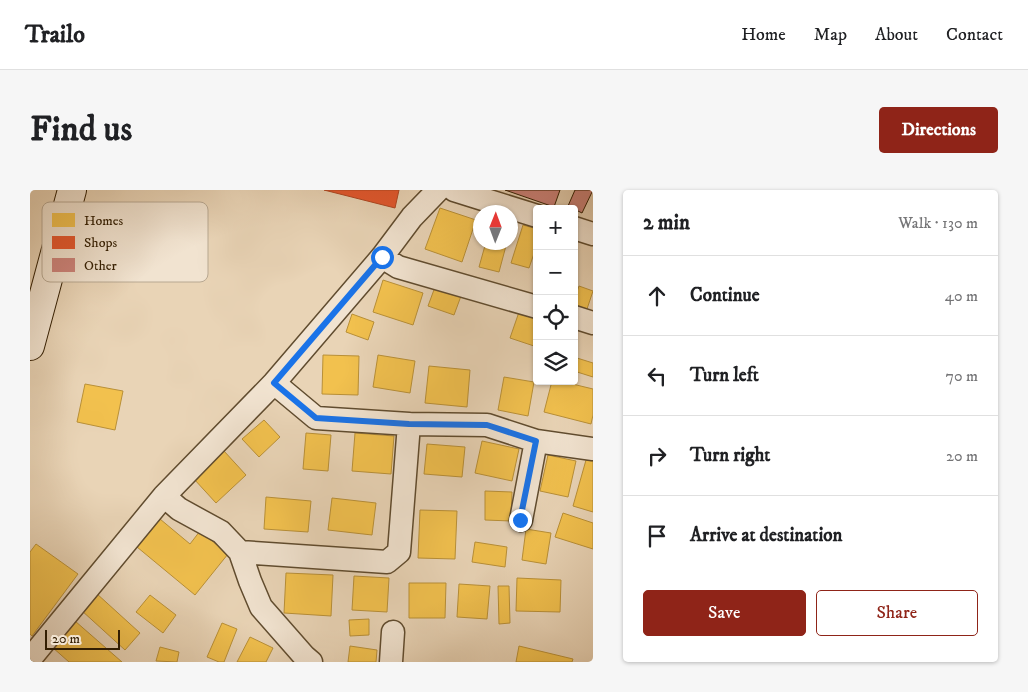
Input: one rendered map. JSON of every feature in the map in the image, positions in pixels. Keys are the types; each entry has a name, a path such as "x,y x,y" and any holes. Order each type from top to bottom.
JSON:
{"main road":[{"path":"30,346 47,282"}],"street":[{"path":"30,659 164,496 274,383 382,257 412,217 438,190"},
{"path":"454,190 533,215"},
{"path":"578,229 593,234"},
{"path":"382,257 398,267 533,306"},
{"path":"578,318 593,323"},
{"path":"274,383 316,418 409,424 487,425 536,441 593,449"},
{"path":"240,552 387,562 399,552 409,424"},
{"path":"520,520 536,441"},
{"path":"164,496 179,509 221,532 240,552 261,606 311,662"},
{"path":"391,662 393,632"}],"building: Homes":[{"path":"440,208 473,219 473,229 462,262 425,249"},
{"path":"523,225 533,228 533,256 529,268 511,263 515,250 518,250 518,241"},
{"path":"484,250 505,250 499,272 479,267"},
{"path":"383,280 423,293 413,325 373,312"},
{"path":"579,286 593,291 587,309 578,306"},
{"path":"435,287 461,296 454,315 428,306"},
{"path":"519,312 533,317 533,346 510,338"},
{"path":"352,314 374,322 368,340 346,332"},
{"path":"323,355 359,356 358,395 322,394"},
{"path":"378,355 415,361 410,393 373,387"},
{"path":"578,358 593,363 593,377 578,372"},
{"path":"429,366 470,370 467,407 425,403"},
{"path":"504,377 533,382 528,416 498,410"},
{"path":"85,384 123,391 115,430 77,422"},
{"path":"551,385 576,385 593,389 591,424 544,412"},
{"path":"264,420 280,437 259,457 242,439"},
{"path":"306,433 331,435 328,471 303,469"},
{"path":"355,433 394,436 391,474 352,471"},
{"path":"482,441 519,449 512,481 475,473"},
{"path":"427,444 465,447 462,477 424,474"},
{"path":"224,451 246,475 216,503 194,479"},
{"path":"548,455 576,461 568,497 540,491"},
{"path":"586,460 593,461 593,512 573,506"},
{"path":"485,491 512,492 511,521 485,520"},
{"path":"266,497 311,501 308,532 264,529"},
{"path":"332,498 376,503 372,535 328,530"},
{"path":"420,510 457,511 455,559 418,558"},
{"path":"563,513 593,523 593,549 555,537"},
{"path":"160,519 190,544 200,531 228,554 195,595 137,547"},
{"path":"526,529 551,533 546,564 522,560"},
{"path":"475,542 507,547 505,567 472,562"},
{"path":"36,544 78,574 32,636 30,634 30,552"},
{"path":"286,573 333,575 331,616 284,613"},
{"path":"354,576 389,578 387,612 352,610"},
{"path":"517,578 561,580 560,612 516,611"},
{"path":"409,583 446,583 445,618 409,618"},
{"path":"459,584 490,586 487,619 457,617"},
{"path":"498,586 509,586 510,623 499,624"},
{"path":"96,593 140,633 125,650 81,610"},
{"path":"150,595 176,615 163,633 136,612"},
{"path":"369,619 369,635 350,636 349,620"},
{"path":"75,621 122,662 69,662 52,647"},
{"path":"222,623 237,629 224,662 219,662 207,657"},
{"path":"250,637 273,648 266,662 237,662"},
{"path":"350,646 377,650 376,662 348,662"},
{"path":"519,646 573,659 572,662 516,662"},
{"path":"160,647 179,652 177,662 156,661"}],"building: Shops":[{"path":"324,190 399,190 395,208"}],"building: Other":[{"path":"505,190 560,190 555,205 548,205"},
{"path":"575,190 593,190 582,213 578,211 578,205 568,205"}],"route":[{"path":"382,257 274,383 316,418 409,424 487,425 536,441 520,520"}]}
